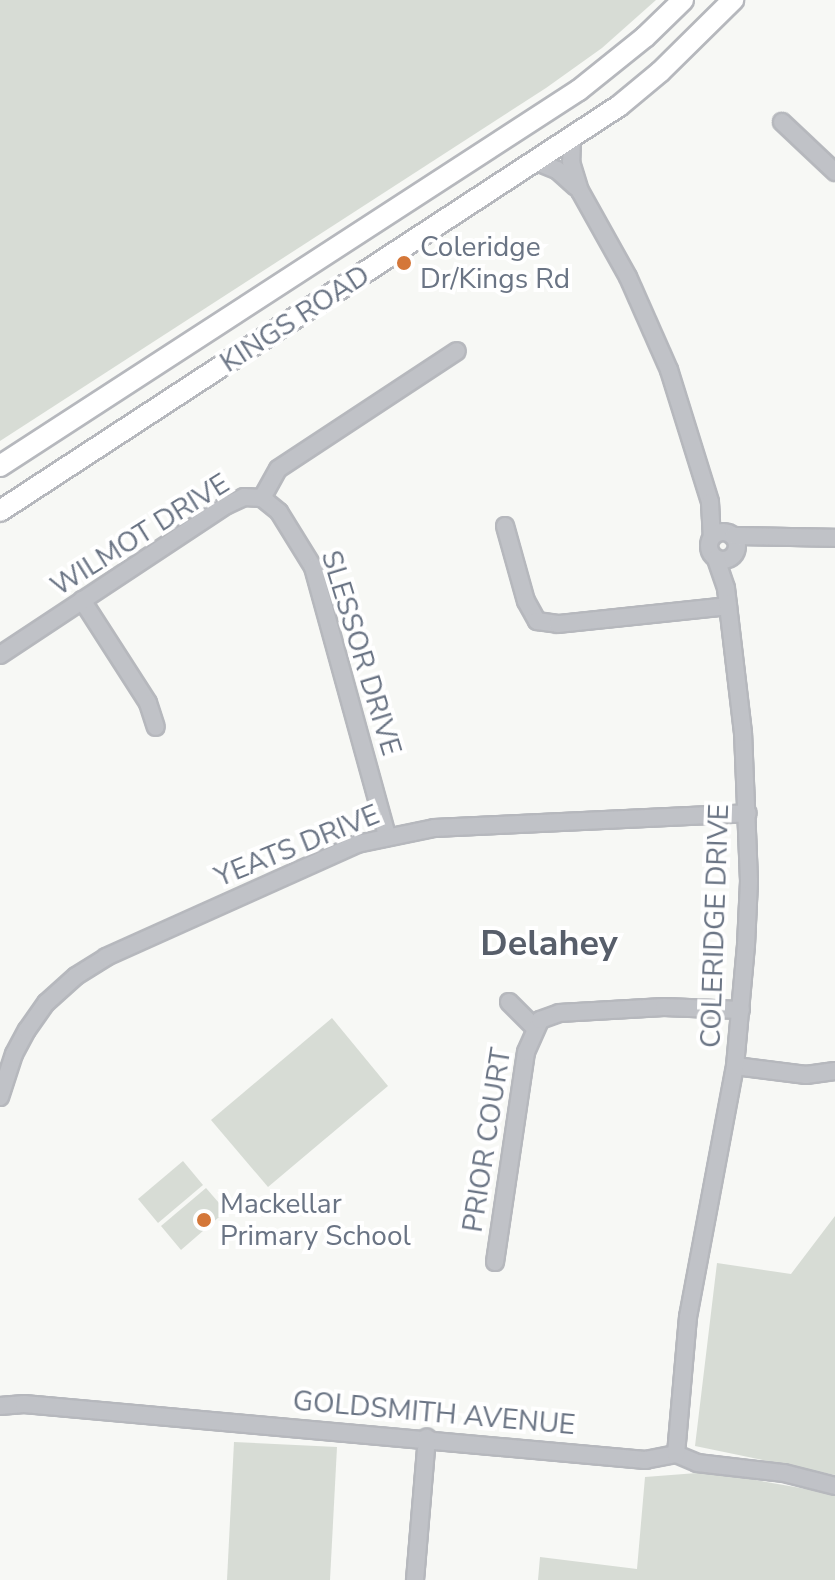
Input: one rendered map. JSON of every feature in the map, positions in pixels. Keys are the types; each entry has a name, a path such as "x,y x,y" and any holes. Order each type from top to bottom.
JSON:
{"main road":[{"name":"KINGS ROAD","path":"0,466 579,90 645,37 683,0"},
{"name":"KINGS ROAD","path":"0,511 572,139 660,72 733,0"}],"street":[{"path":"782,122 835,172"},
{"name":"COLERIDGE DRIVE","path":"572,139 571,162 580,191 628,277 655,334 689,427 710,502 726,545 726,588 743,733 748,813 748,907 741,1010 735,1066 695,1269 676,1454"},
{"name":"COLERIDGE DRIVE","path":"537,162 557,170 580,191"},
{"name":"WILMOT DRIVE","path":"0,655 235,500 262,498 278,469 457,351"},
{"name":"SLESSOR DRIVE","path":"262,498 279,512 313,567 387,836"},
{"path":"505,526 531,614 545,624 728,606"},
{"path":"726,545 766,538 835,538"},
{"path":"82,600 148,703 156,727"},
{"name":"YEATS DRIVE","path":"0,1097 7,1051 46,1003 88,967 327,857 387,836 434,828 748,813"},
{"name":"PRIOR COURT","path":"509,1002 534,1027"},
{"name":"PRIOR COURT","path":"495,1262 526,1052 534,1027 540,1020 559,1013 664,1007 741,1010"},
{"path":"735,1066 806,1075 835,1071"},
{"name":"GOLDSMITH AVENUE","path":"0,1397 24,1404"},
{"name":"GOLDSMITH AVENUE","path":"0,1406 24,1404 645,1460 676,1454 697,1463 784,1473 835,1486"},
{"path":"415,1580 427,1438"}],"shaded area":[{"path":"0,0 656,0 602,48 546,88 0,441"},
{"path":"332,1018 388,1086 268,1187 211,1120"},
{"path":"183,1161 203,1185 158,1223 138,1199"},
{"path":"206,1188 226,1211 181,1250 161,1226"},
{"path":"835,1216 835,1475 695,1446 717,1263 791,1274"},
{"path":"234,1442 337,1447 330,1580 227,1580"},
{"path":"710,1472 835,1494 835,1580 538,1580 540,1557 637,1569 645,1477"}],"place":[{"name":"Coleridge Dr/Kings Rd","path":"404,263"},
{"name":"Mackellar Primary School","path":"204,1220"}],"district":[{"name":"Delahey","path":"549,944"}]}
